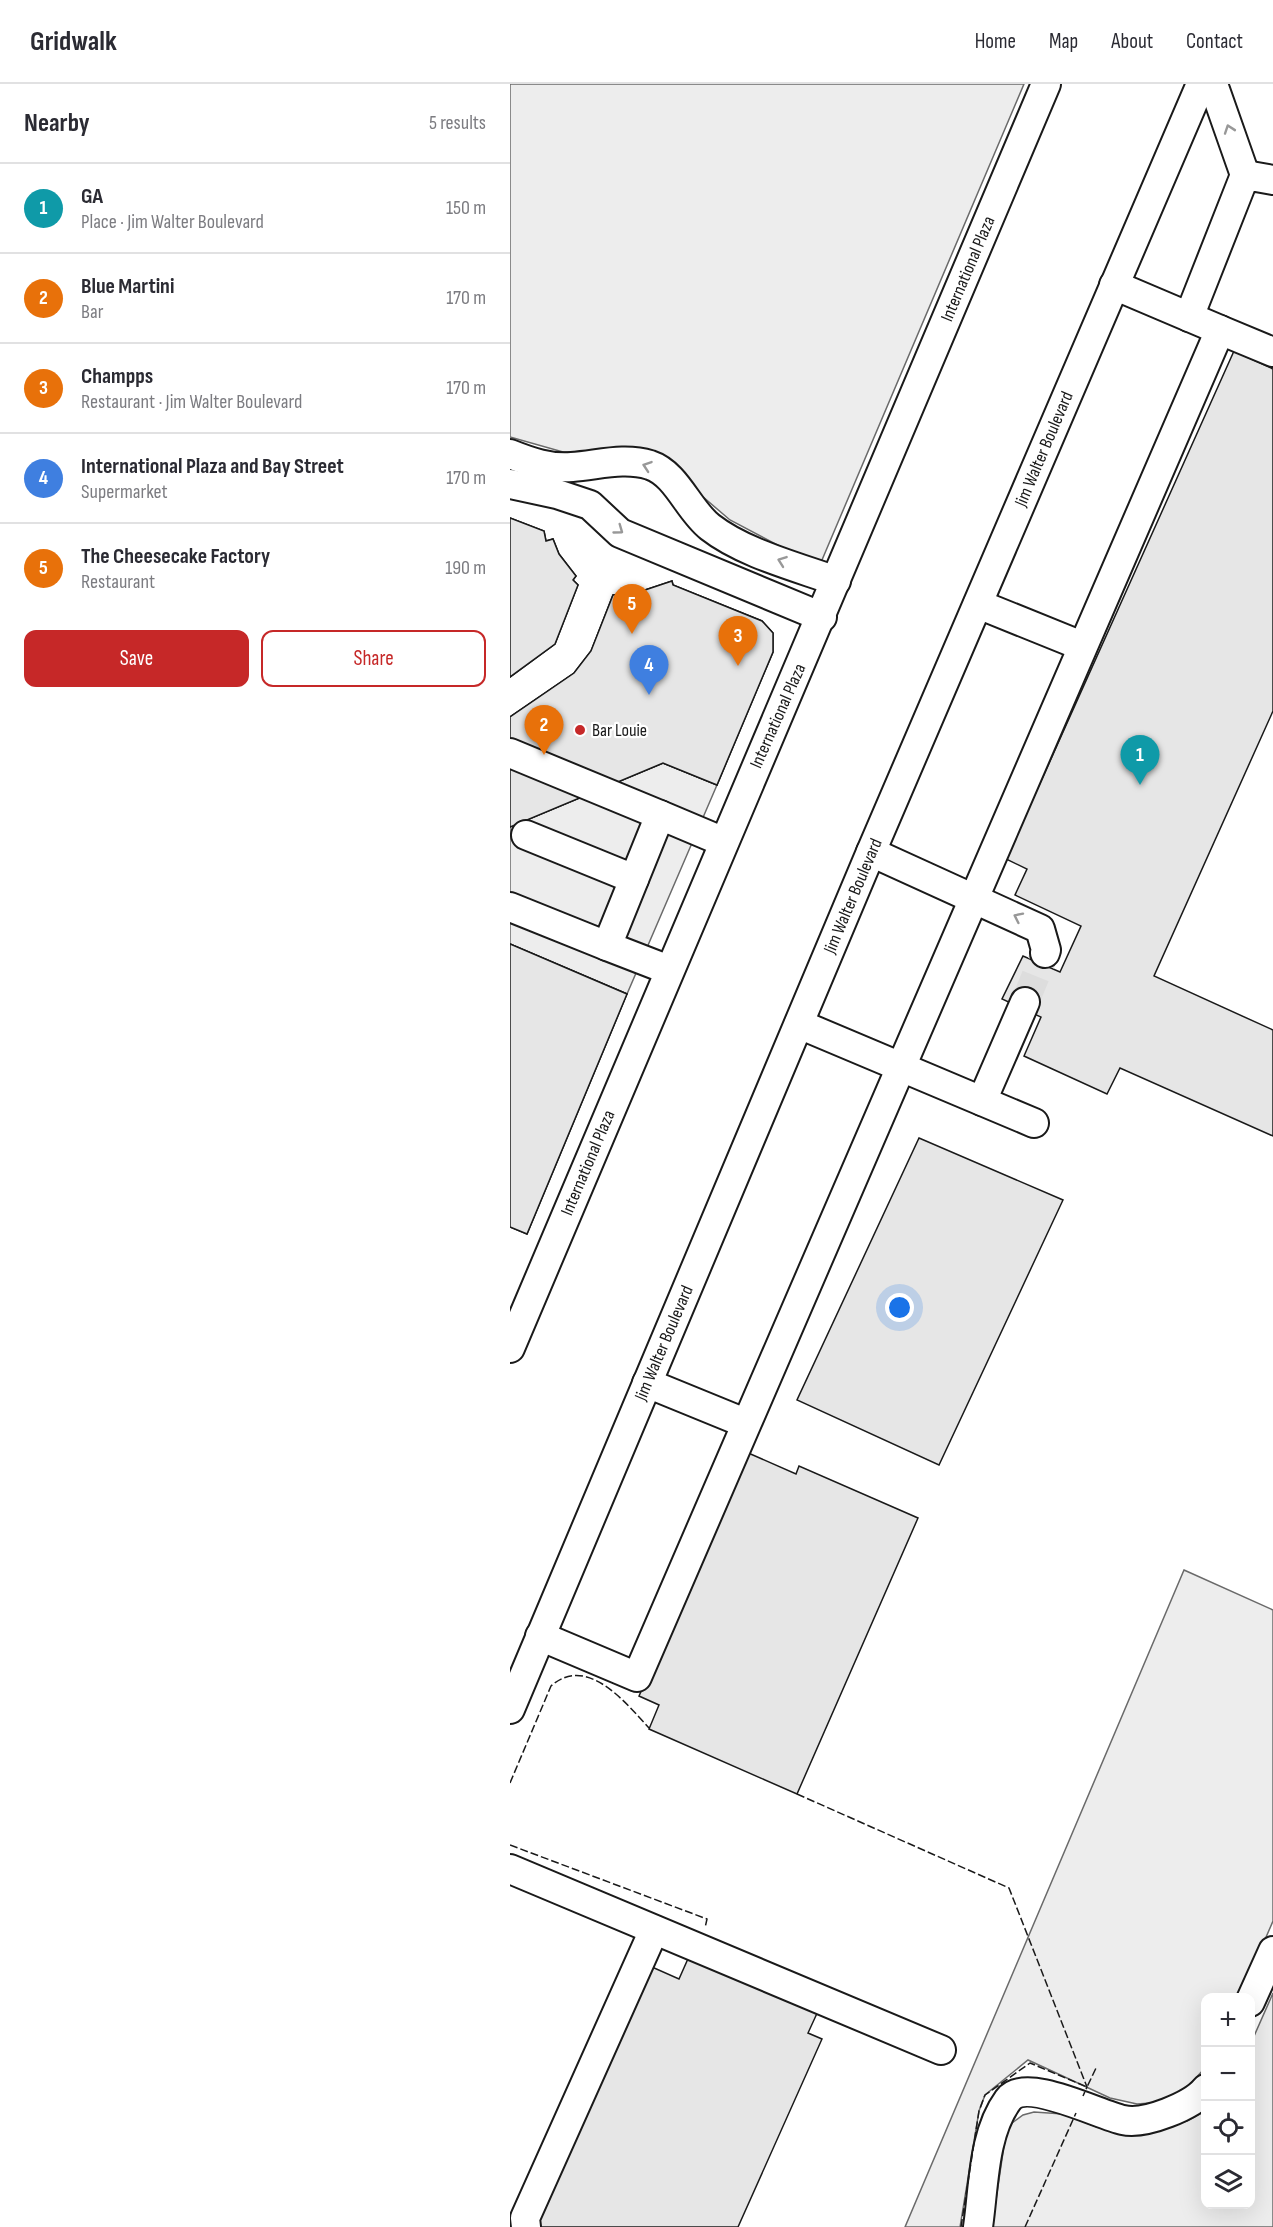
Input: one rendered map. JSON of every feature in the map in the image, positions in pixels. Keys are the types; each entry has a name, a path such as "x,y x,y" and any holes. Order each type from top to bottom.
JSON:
{"street":[{"name":"International Plaza","path":"510,1348 1046,84"},
{"name":"Jim Walter Boulevard","path":"510,1709 871,852 1201,84"},
{"path":"1189,317 1245,175 1213,84"},
{"path":"1245,175 1273,180"},
{"path":"1114,285 1273,352"},
{"path":"540,1636 637,1677 745,1423 902,1067 972,897 1220,330"},
{"path":"510,454 538,465 570,467 625,461 652,466 671,480 709,526 728,539 836,581"},
{"path":"510,484 557,494 590,505 620,533 822,616"},
{"path":"978,604 1082,646"},
{"path":"510,753 724,842"},
{"path":"607,946 660,815"},
{"path":"526,835 634,879"},
{"path":"871,852 1040,929 1045,953"},
{"path":"510,907 669,970"},
{"path":"982,1101 1025,1002"},
{"path":"799,1024 1034,1123"},
{"path":"647,1383 745,1423"},
{"path":"510,1869 941,2050"},
{"path":"526,2227 525,2218 654,1930"},
{"path":"1255,1993 1273,1951"},
{"path":"978,2227 993,2126 1009,2097 1024,2090 1080,2104 1125,2121 1171,2113 1201,2092"}],"shaded area":[{"path":"510,84 1024,84 819,567 730,520 647,449 563,452 510,437"},
{"path":"663,763 717,785 627,994 510,944 510,827"},
{"path":"1184,1570 1273,1610 1273,1921 1242,1993 1201,1993 1201,2072 1181,2094 1164,2102 1137,2104 1110,2098 1028,2060 985,2095 979,2111 960,2227 905,2227"},
{"path":"1273,1993 1273,2227 992,2227 1006,2132 1012,2123 1023,2115 1034,2112 1063,2114 1097,2127 1132,2135 1187,2121 1201,2113 1201,2209 1255,2209 1255,2034"}],"building":[{"path":"1234,351 1273,369 1273,711 1154,976 1273,1030 1273,1136 1120,1068 1107,1094 1024,1056 1041,1017 1002,999 1023,956 1060,972 1081,926 1015,895 1027,869 1006,859"},
{"path":"510,518 544,531 546,541 553,539 559,554 576,576 573,580 578,585 555,644 510,677"},
{"path":"510,518 544,531 546,541 553,539 559,554 576,576 573,580 578,585 555,644 510,677"},
{"path":"672,581 673,585 762,621 773,633 773,652 717,785 663,763 510,827 510,717 574,673 591,651 613,595 636,593"},
{"path":"672,581 673,585 762,621 773,633 773,652 717,785 663,763 510,827 510,717 574,673 591,651 613,595 636,593"},
{"path":"510,944 627,994 527,1234 510,1227"},
{"path":"510,944 627,994 527,1234 510,1227"},
{"path":"919,1138 1063,1200 939,1465 797,1400"},
{"path":"746,1452 796,1474 799,1466 918,1518 797,1794 649,1729 659,1705 639,1696"},
{"path":"691,1952 819,2009 808,2033 822,2039 738,2227 535,2227 652,1967 679,1979"}],"tunnel":[{"path":"1025,1002 1045,953"}],"fence":[{"path":"510,1783 551,1686 565,1678 578,1676 592,1679 605,1686 629,1706 649,1728"},
{"path":"797,1794 1009,1888 1087,2087 1083,2096"},
{"path":"510,1845 707,1919 705,1928"},
{"path":"961,2227 979,2111 985,2095 1030,2063 1087,2087 1097,2066"},
{"path":"1025,2227 1076,2113"}],"place":[{"name":"The Cheesecake Factory","path":"632,634"},
{"name":"Champps","path":"738,666"},
{"name":"International Plaza and Bay Street","path":"649,695"},
{"name":"Bar Louie","path":"580,730"},
{"name":"Blue Martini","path":"544,755"},
{"name":"GA","path":"1140,785"}]}
